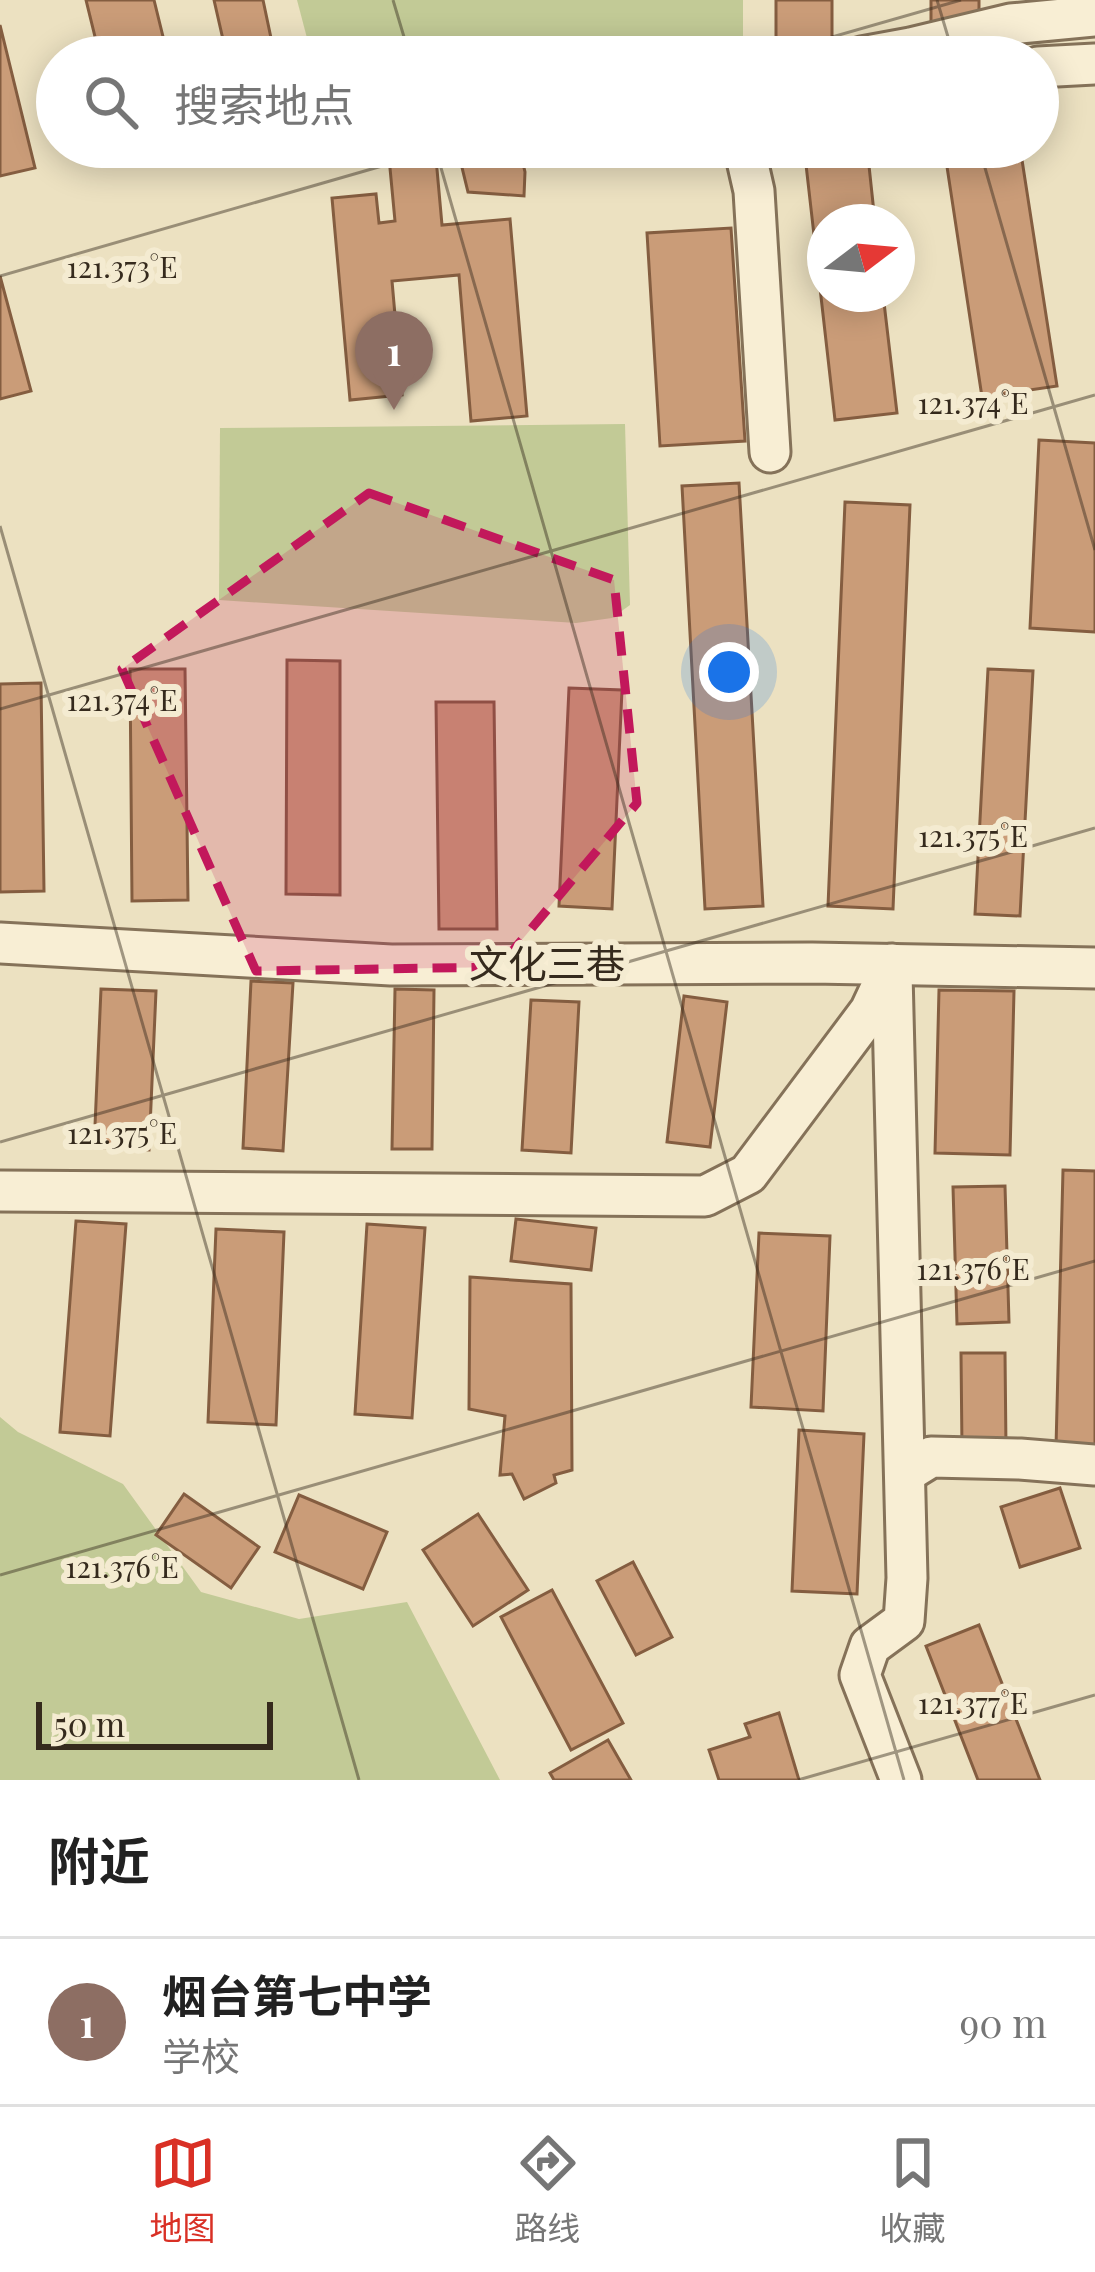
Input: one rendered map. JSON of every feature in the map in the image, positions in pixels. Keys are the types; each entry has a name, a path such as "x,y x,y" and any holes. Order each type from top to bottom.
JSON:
{"lane":[{"path":"960,36 1010,24 1095,16"},
{"path":"1059,66 1095,64"},
{"path":"749,168 770,452"},
{"name":"文化三巷","path":"0,943 391,965 1095,968"},
{"path":"0,1192 705,1196 748,1174 870,1012 892,964"},
{"path":"892,964 907,1578 904,1621 870,1646 860,1676 902,1780"},
{"path":"905,1473 931,1457 1095,1465"}],"highlighted area":[{"path":"369,493 614,580 637,803 499,967 256,971 122,669"}],"green space":[{"path":"297,0 743,0 743,36 306,36"},
{"path":"625,424 630,605 612,618 576,623 219,600 220,428"},
{"path":"0,1417 18,1432 123,1484 201,1592 299,1619 407,1602 500,1780 0,1780"}],"building":[{"path":"86,0 154,0 163,36 95,36"},
{"path":"214,0 263,0 271,36 222,36"},
{"path":"776,0 832,0 832,36 776,36"},
{"path":"931,0 979,0 979,25 931,25"},
{"path":"0,25 35,168 0,176"},
{"path":"390,168 437,168 442,225 510,219 527,416 471,421 459,275 392,281 402,395 350,400 332,198 376,194 379,223 395,221"},
{"path":"462,168 524,168 524,196 468,192"},
{"path":"806,168 869,168 873,204 810,204"},
{"path":"947,168 1023,168 1057,386 982,397"},
{"path":"731,228 745,441 660,446 647,233"},
{"path":"0,276 31,391 0,399"},
{"path":"823,312 885,312 897,413 835,420"},
{"path":"1039,440 1095,443 1095,632 1030,628"},
{"path":"739,483 763,906 705,909 682,486"},
{"path":"845,502 910,505 893,909 828,906"},
{"path":"287,660 340,661 340,895 286,894"},
{"path":"130,669 185,669 188,900 132,901"},
{"path":"988,669 1033,671 1020,916 975,914"},
{"path":"41,683 44,891 0,892 0,684"},
{"path":"569,688 622,690 612,909 559,906"},
{"path":"436,702 494,702 497,929 439,929"},
{"path":"251,981 293,983 283,1151 243,1148"},
{"path":"101,989 156,991 149,1150 94,1148"},
{"path":"395,989 434,990 432,1149 392,1149"},
{"path":"939,990 1014,991 1010,1155 935,1153"},
{"path":"684,996 727,1002 710,1147 667,1142"},
{"path":"531,1000 579,1002 571,1153 522,1150"},
{"path":"1063,1170 1095,1171 1095,1448 1056,1447"},
{"path":"1005,1186 1009,1322 957,1324 953,1187"},
{"path":"516,1219 596,1228 591,1270 511,1261"},
{"path":"76,1221 126,1224 110,1436 60,1432"},
{"path":"367,1224 425,1228 412,1418 355,1414"},
{"path":"216,1229 284,1232 276,1425 208,1422"},
{"path":"759,1233 830,1236 823,1411 751,1407"},
{"path":"470,1277 571,1284 572,1470 554,1475 556,1483 524,1499 512,1474 500,1475 505,1416 469,1409"},
{"path":"961,1353 1005,1353 1006,1449 962,1449"},
{"path":"799,1430 864,1434 857,1594 792,1591"},
{"path":"1060,1488 1080,1548 1020,1567 1001,1507"},
{"path":"184,1494 259,1547 231,1588 156,1535"},
{"path":"299,1495 387,1532 363,1589 275,1552"},
{"path":"478,1514 528,1590 473,1626 423,1550"},
{"path":"633,1562 672,1637 636,1655 597,1581"},
{"path":"552,1590 623,1723 571,1750 501,1617"},
{"path":"979,1625 1040,1780 978,1780 926,1646"},
{"path":"779,1713 799,1780 719,1780 709,1750 750,1737 745,1724"},
{"path":"608,1740 631,1780 554,1780 550,1773"}],"place":[{"name":"烟台第七中学","path":"394,410"}]}
